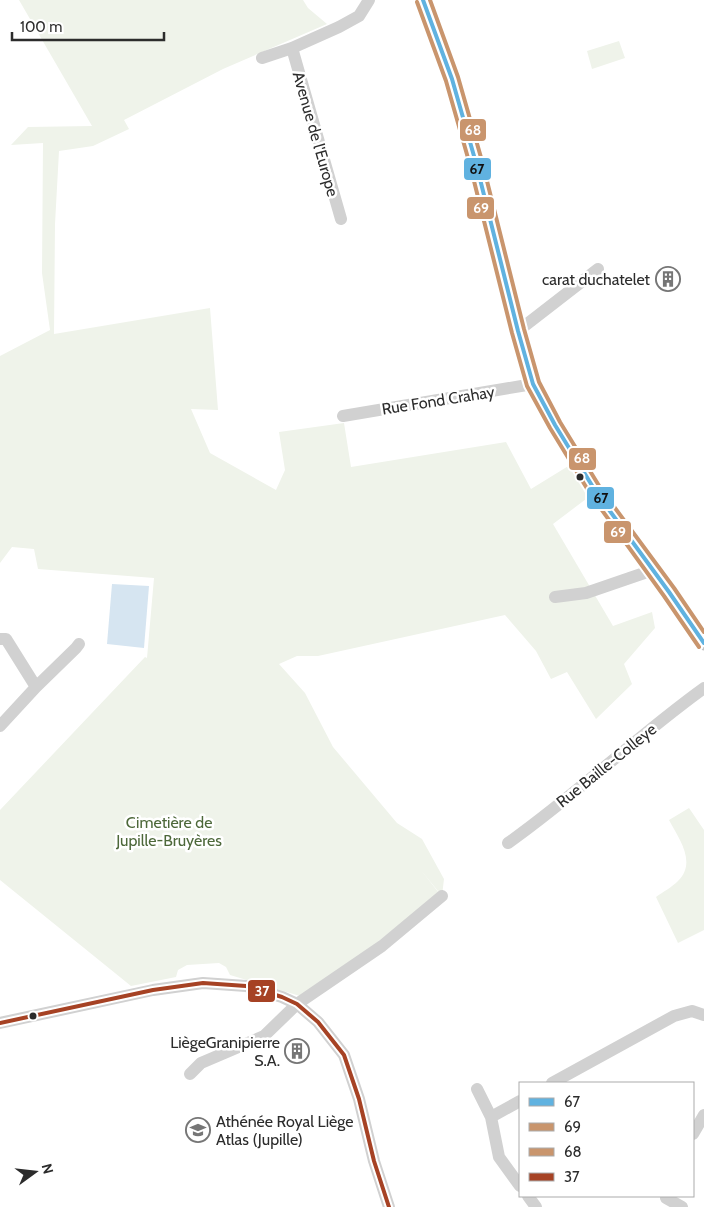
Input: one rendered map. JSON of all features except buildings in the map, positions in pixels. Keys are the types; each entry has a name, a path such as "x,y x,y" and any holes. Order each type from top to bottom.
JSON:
{"main road":[{"path":"423,0 459,102 533,384 553,422 596,492 704,643"}],"street":[{"path":"262,58 292,48 339,27 359,16 369,0"},
{"name":"Avenue de l'Europe","path":"292,48 341,219"},
{"path":"518,331 598,269"},
{"name":"Rue Fond Crahay","path":"342,416 533,384"},
{"path":"555,597 586,593 653,570"},
{"path":"0,639 6,639 36,688"},
{"path":"0,726 79,644"},
{"name":"Rue Baille-Colleye","path":"508,843 704,688"},
{"path":"190,1074 201,1063 264,1036 297,1004 382,946 442,896"},
{"path":"0,1023 153,990 203,983 246,986 282,997 297,1004 318,1022 344,1056 359,1098 374,1161 389,1207"},
{"path":"554,1082 674,1016 692,1011 704,1015"},
{"path":"477,1089 491,1117 499,1157 519,1185"},
{"path":"491,1117 519,1102"},
{"path":"694,1132 704,1115"},
{"path":"665,1200 682,1207"}],"green space":[{"name":"Cimetière de Jupille-Bruyères","path":"19,0 303,0 308,8 327,24 223,69 124,120 129,129 93,146 59,151 55,224 54,334 210,308 218,410 191,409 210,453 276,490 285,470 279,432 344,423 351,467 506,442 531,489 570,465 590,496 553,524 613,626 652,612 655,628 624,664 632,684 596,719 567,672 551,679 536,651 505,615 318,656 297,656 279,664 305,693 333,747 397,823 422,839 444,879 442,896 420,869 439,893 355,960 300,996 230,975 226,967 219,963 187,965 178,970 176,977 131,986 0,880 0,810 145,657 147,658 154,578 38,569 34,549 12,547 0,563 0,356 50,330 42,273 43,143 11,145 28,127 92,126"},
{"path":"619,41 625,58 592,69 587,51"},
{"path":"689,808 704,830 704,930 678,943 656,897 678,881 686,866 684,851 669,820"}],"shaded area":[{"path":"112,584 149,586 144,648 107,644"}],"transit line":[{"name":"67","path":"423,0 452,79 476,163 533,384 555,425 596,492 704,643"},
{"name":"68","path":"430,0 458,77 482,161 539,382 560,422 601,489 704,632"},
{"name":"69","path":"417,2 446,81 470,165 527,386 591,495 699,647"},
{"name":"37","path":"0,1023 153,990 203,983 246,986 282,997 297,1004 318,1022 344,1055 359,1099 374,1161 389,1207"}],"place":[{"name":"carat duchatelet","path":"668,279"},
{"name":"LiègeGranipierre S.A.","path":"297,1051"},
{"name":"Athénée Royal Liège Atlas (Jupille)","path":"198,1130"}]}
